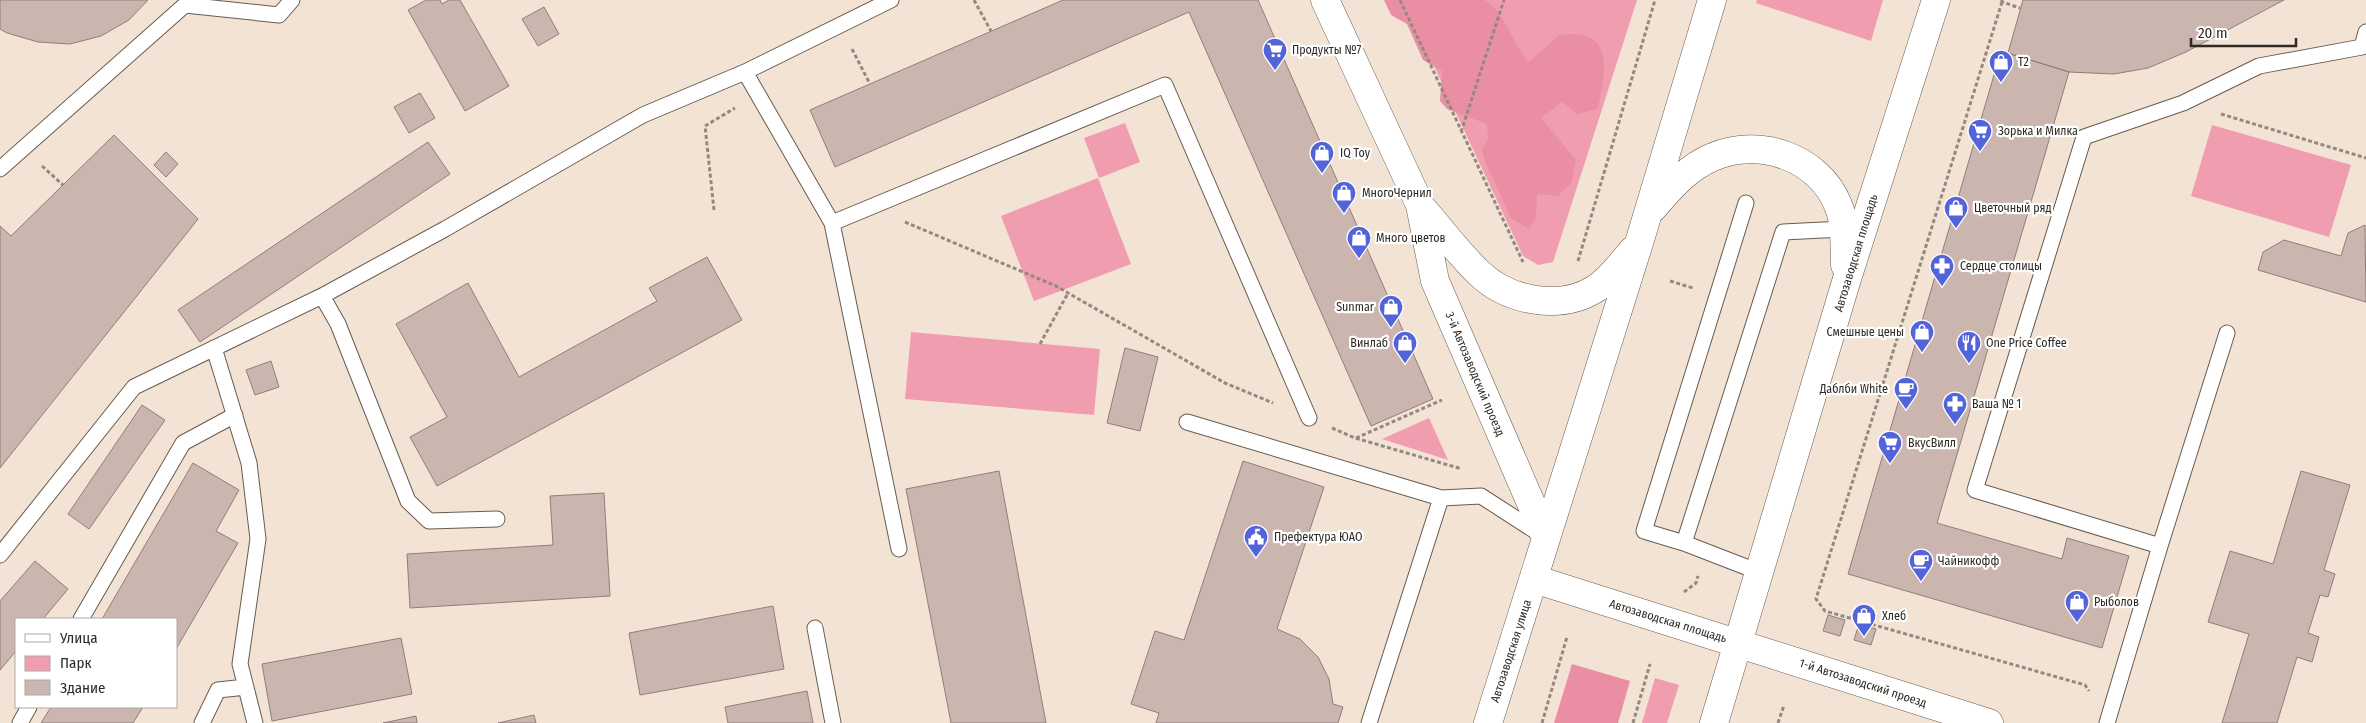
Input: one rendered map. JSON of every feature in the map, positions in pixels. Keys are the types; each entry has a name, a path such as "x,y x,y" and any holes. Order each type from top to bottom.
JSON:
{"street":[{"name":"3-й Автозаводский проезд","path":"1325,0 1420,206 1435,281 1546,538"},
{"path":"1534,578 1639,243 1712,0"},
{"name":"Автозаводская площадь","path":"1534,578 1738,642 1846,282 1936,0"},
{"path":"1647,216 1679,178 1713,157 1747,149 1774,152 1802,162 1822,180 1838,205 1843,229 1846,282"},
{"name":"3-й Автозаводский проезд","path":"1420,206 1479,273 1498,287 1519,296 1541,301 1570,300 1596,289 1616,271 1639,243"},
{"name":"Автозаводская улица","path":"1488,723 1534,578"},
{"path":"1714,723 1738,642"},
{"name":"1-й Автозаводский проезд","path":"1738,642 1989,723"}],"lane":[{"path":"0,169 185,5 278,15 292,0"},
{"path":"0,555 134,387 322,296 445,229 643,115 745,72 891,0"},
{"path":"2160,546 1975,490 2084,137 2183,103 2259,66 2362,47 2366,32"},
{"path":"745,72 832,223 899,550"},
{"path":"832,223 1165,85 1309,418"},
{"path":"1746,203 1644,531 1684,543 1759,572"},
{"path":"1684,543 1783,232 1843,229"},
{"path":"322,296 338,324 408,501 430,521 497,519"},
{"path":"2108,720 2160,546 2228,333"},
{"path":"214,348 249,463 258,539 240,664 255,723"},
{"path":"81,618 184,443 235,415"},
{"path":"1187,422 1441,498 1482,496 1546,538"},
{"path":"1369,723 1441,498"},
{"path":"815,628 833,723"},
{"path":"202,723 218,690 246,687"},
{"path":"20,723 28,708"}],"path":[{"path":"974,0 991,31"},
{"path":"1400,0 1524,265"},
{"path":"1462,132 1504,0"},
{"path":"1572,266 1578,261 1581,252 1655,0"},
{"path":"2020,8 2002,1 1816,599 1825,610 2085,686 2108,720"},
{"path":"840,26 870,84"},
{"path":"714,210 705,126 757,94"},
{"path":"2183,103 2366,158"},
{"path":"870,207 1056,286 1225,383 1355,438 1465,470"},
{"path":"1040,344 1068,293"},
{"path":"1355,438 1442,400"},
{"path":"1542,723 1566,637"},
{"path":"1633,723 1650,664"},
{"path":"1778,723 1784,705"}],"green space":[{"path":"1403,0 1637,0 1553,262 1538,265 1523,256"},
{"path":"1757,0 1883,0 1871,41 1756,3"},
{"path":"1125,123 1140,162 1099,178 1084,138"},
{"path":"2212,125 2351,165 2329,237 2191,196"},
{"path":"1098,178 1131,264 1034,301 1001,216"},
{"path":"911,332 1100,349 1094,415 905,399"},
{"path":"1429,418 1448,460 1382,439"},
{"path":"1655,678 1679,685 1667,723 1642,723"}],"shaded area":[{"path":"1384,0 1485,0 1499,14 1517,46 1529,62 1559,35 1583,35 1593,39 1599,47 1603,56 1604,66 1598,109 1577,114 1562,102 1541,118 1576,160 1572,182 1558,196 1537,194 1536,217 1529,229 1511,218 1485,162 1482,149 1488,140 1487,124 1447,109 1440,101 1442,71 1423,60 1407,24 1391,15"},
{"path":"1572,664 1630,681 1618,723 1554,723"}],"building":[{"path":"0,0 148,0 129,20 101,36 70,44 38,42 7,33 0,29"},
{"path":"426,0 440,0 442,4 449,0 460,0 509,86 465,111 408,10"},
{"path":"1063,0 1258,0 1433,399 1371,426 1189,12 835,167 810,110"},
{"path":"2023,0 2284,0 2186,52 2148,68 2114,74 2069,72 2008,53"},
{"path":"544,7 559,34 538,46 522,19"},
{"path":"2001,51 2069,72 1937,523 2062,559 2067,538 2129,556 2102,648 1848,574"},
{"path":"420,93 435,118 409,133 394,107"},
{"path":"114,135 198,219 0,468 0,226 11,236"},
{"path":"428,142 450,174 200,342 178,310"},
{"path":"166,152 178,164 166,177 154,165"},
{"path":"2365,225 2366,302 2258,270 2263,252 2284,240 2341,256 2348,233"},
{"path":"707,257 742,320 437,486 410,437 447,417 396,324 468,283 519,377 657,301 649,288"},
{"path":"1125,348 1158,357 1140,431 1107,423"},
{"path":"271,361 279,387 255,395 246,370"},
{"path":"142,405 165,420 89,529 68,514"},
{"name":"Префектура ЮАО","path":"1243,461 1324,487 1277,629 1300,639 1318,657 1329,679 1333,704 1343,707 1338,723 1156,723 1159,713 1131,704 1155,631 1184,640"},
{"path":"193,463 239,490 216,531 238,543 178,646 178,618 103,618"},
{"path":"999,471 1046,723 951,723 906,489"},
{"path":"2301,471 2350,485 2324,570 2335,574 2328,597 2320,595 2308,633 2319,637 2312,662 2297,657 2277,723 2222,723 2249,634 2208,622 2230,551 2273,564"},
{"path":"604,493 610,596 410,608 407,554 553,545 550,496"},
{"path":"35,561 68,589 44,618 15,618 15,652 0,670 0,601"},
{"path":"773,606 784,669 640,695 629,633"},
{"path":"1828,615 1845,620 1840,636 1823,631"},
{"path":"1859,624 1876,629 1871,645 1854,640"},
{"path":"401,638 412,694 272,721 262,664"},
{"path":"807,691 813,723 728,723 725,707"},
{"path":"50,708 142,708 133,723 41,723"},
{"path":"534,715 536,723 498,723"},
{"path":"416,716 417,723 383,723"}],"place":[{"name":"Продукты №7","path":"1275,71"},
{"name":"T2","path":"2001,83"},
{"name":"Зорька и Милка","path":"1980,152"},
{"name":"IQ Toy","path":"1322,174"},
{"name":"МногоЧернил","path":"1344,214"},
{"name":"Цветочный ряд","path":"1956,229"},
{"name":"Много цветов","path":"1359,259"},
{"name":"Сердце столицы","path":"1942,287"},
{"name":"Sunmar","path":"1391,328"},
{"name":"Смешные цены","path":"1922,353"},
{"name":"Винлаб","path":"1405,364"},
{"name":"One Price Coffee","path":"1969,364"},
{"name":"Даблби White","path":"1906,410"},
{"name":"Ваша № 1","path":"1955,425"},
{"name":"ВкусВилл","path":"1890,464"},
{"name":"Префектура ЮАО","path":"1256,558"},
{"name":"Чайникофф","path":"1921,582"},
{"name":"Рыболов","path":"2077,623"},
{"name":"Хлеб","path":"1864,637"}]}
